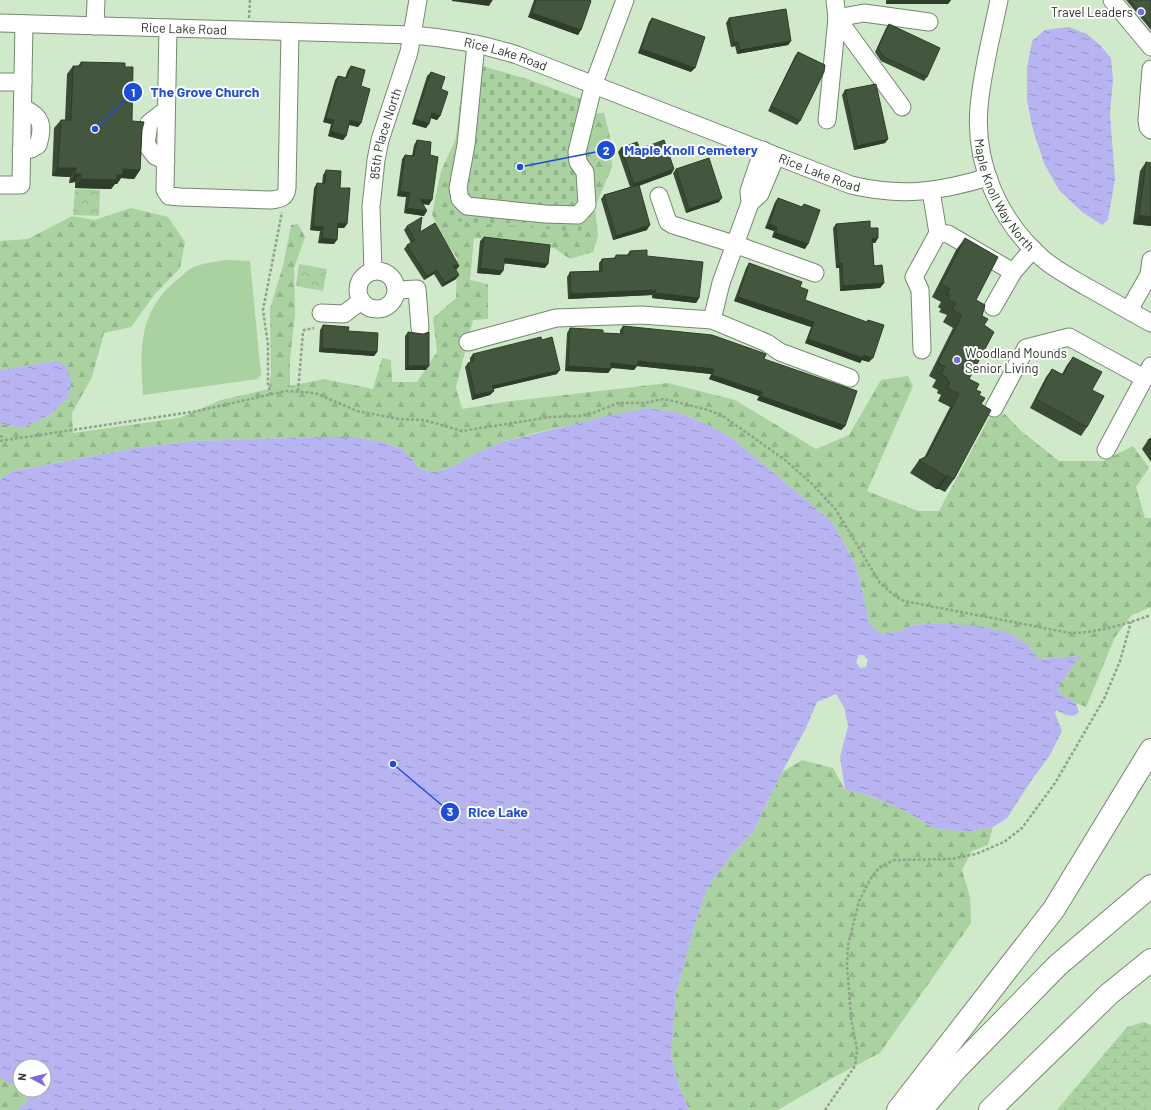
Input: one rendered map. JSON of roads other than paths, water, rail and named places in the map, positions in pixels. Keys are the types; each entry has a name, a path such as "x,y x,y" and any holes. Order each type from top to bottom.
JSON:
{"highway":[{"path":"898,1110 1054,909 1151,750"},
{"path":"921,1110 957,1068 1058,965 1151,886"},
{"path":"990,1110 1109,994 1151,960"}],"street":[{"path":"95,26 96,0"},
{"name":"85th Place North","path":"373,271 371,207 376,160 380,140 403,74 413,35 418,0"},
{"path":"476,44 466,145 458,188 460,200 467,206 545,214 578,215 587,204 585,172 578,162 577,152 594,83 625,0"},
{"path":"827,120 837,18 835,0"},
{"name":"Maple Knoll Way North","path":"999,0 979,108 980,140 988,177 994,195 1009,222 1033,249 1061,272 1151,323"},
{"path":"1112,0 1151,47"},
{"path":"837,18 864,13 929,22"},
{"path":"837,18 902,107"},
{"name":"Rice Lake Road","path":"0,23 413,35 476,44 517,55 594,83 851,185 888,192 931,191 958,186 988,177"},
{"path":"0,185 20,185 24,82 24,24"},
{"path":"168,28 165,190 169,196 172,197 271,200 282,198 287,192 290,32"},
{"path":"1151,76 1147,120 1148,127 1151,130"},
{"path":"0,82 24,82"},
{"path":"712,320 734,244 750,203 749,191 769,153"},
{"path":"922,350 920,290 914,276 938,233 931,191"},
{"path":"659,196 668,222 673,226 734,244 815,273"},
{"path":"938,233 948,234 1013,272"},
{"path":"993,307 1013,272 1033,249"},
{"path":"1128,310 1149,275 1151,260"},
{"path":"373,271 386,272 394,281 397,290 392,304 381,309 368,307 361,301 358,291 359,284 367,274 373,271"},
{"path":"397,290 417,289 420,328"},
{"path":"320,313 344,314 361,301"},
{"path":"468,342 556,318 641,315 712,320 766,343 780,352 850,378"},
{"path":"994,408 1026,348 1069,337 1147,372 1106,450"}],"water":[{"path":"1069,27 1087,34 1100,45 1111,58 1113,79 1110,114 1115,179 1108,220 1102,225 1082,212 1059,190 1044,163 1033,130 1027,100 1027,68 1032,41 1045,30"},
{"path":"55,361 67,367 71,381 69,396 50,415 22,428 0,424 0,370"},
{"path":"648,408 680,413 708,425 733,439 832,522 856,565 870,625 882,634 899,631 913,625 939,623 977,626 1008,632 1029,646 1039,659 1080,656 1064,678 1058,692 1076,703 1079,712 1074,716 1066,715 1056,710 1055,713 1062,731 1050,755 1007,818 993,827 967,832 934,828 905,811 868,795 845,790 840,757 848,726 844,707 836,694 817,702 806,728 782,772 753,832 734,852 709,885 696,921 676,994 671,1056 679,1086 689,1110 17,1110 27,1101 27,1098 52,1098 52,1058 12,1058 12,1084 0,1078 0,479 13,471 136,448 193,441 323,437 356,437 386,443 404,450 420,469 434,472 452,467 473,455 502,442 607,416","holes":["859,655 863,655 868,660 866,667 860,668 856,662"]}],"place":[{"name":"Travel Leaders","path":"1141,12"},
{"name":"The Grove Church","path":"95,129"},
{"name":"Maple Knoll Cemetery","path":"520,167"},
{"name":"Woodland Mounds Senior Living","path":"957,360"},
{"name":"Rice Lake","path":"393,764"}]}
